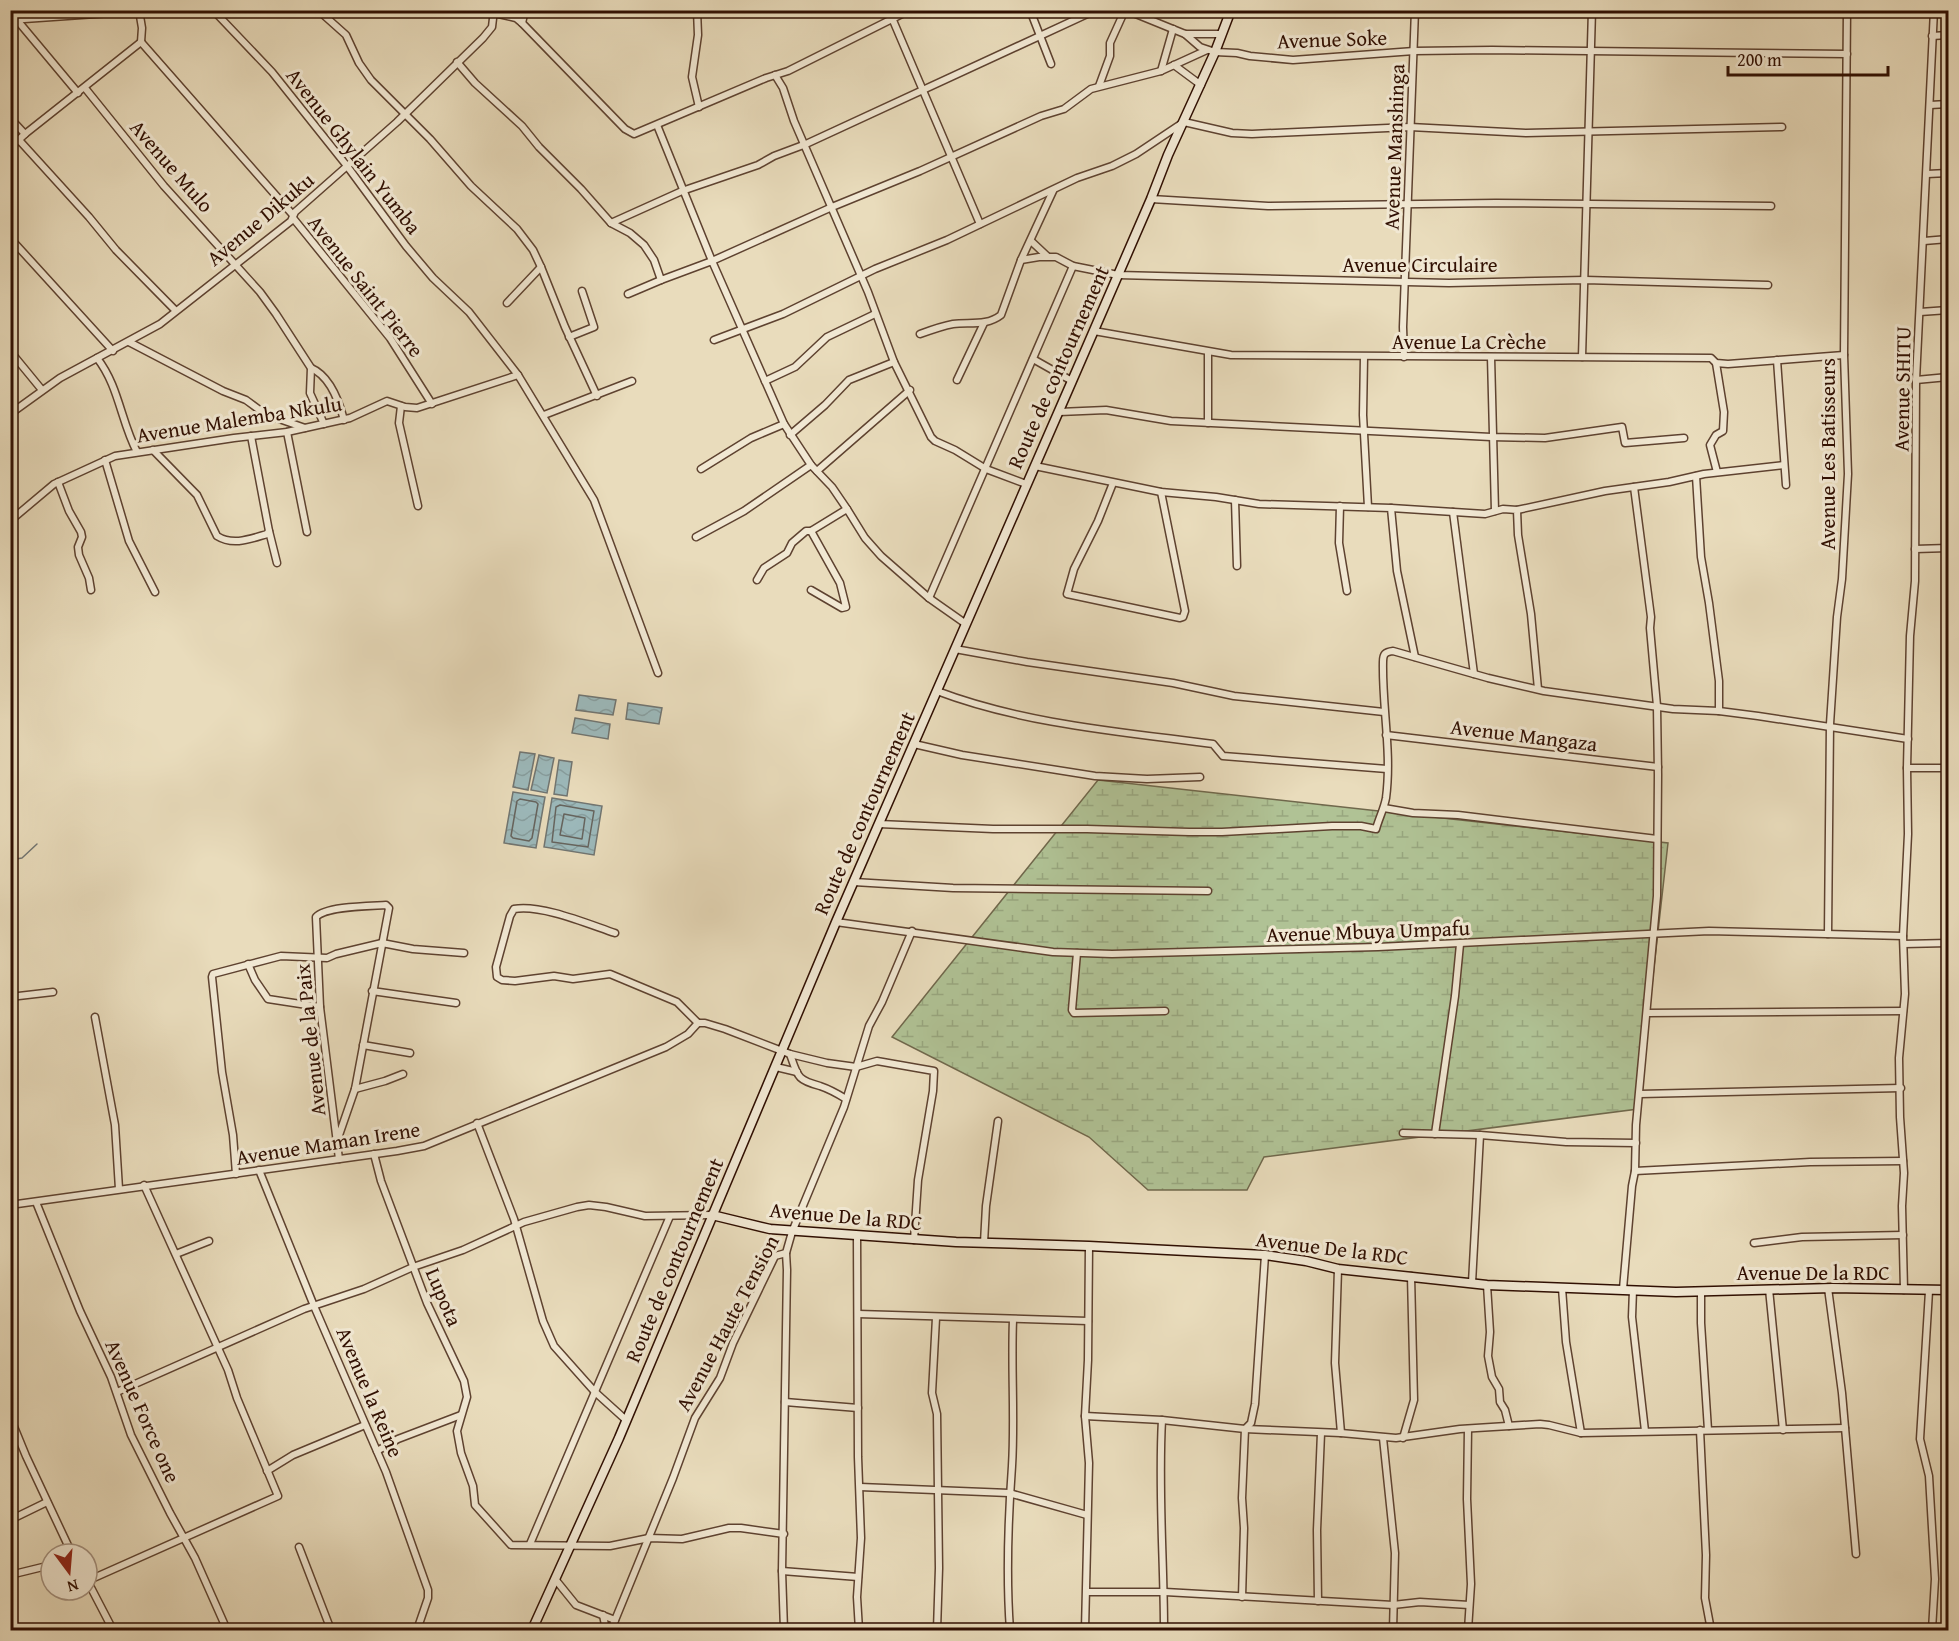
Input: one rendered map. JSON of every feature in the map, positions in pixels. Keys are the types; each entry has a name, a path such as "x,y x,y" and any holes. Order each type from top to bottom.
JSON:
{"street":[{"name":"Avenue Ghylain Yumba","path":"213,10 272,72 426,270 470,312 518,375 594,500 658,673"},
{"path":"318,10 346,35 361,67 533,250 597,396"},
{"path":"522,23 525,10"},
{"path":"697,10 698,35 692,77 699,107"},
{"path":"494,12 516,18 522,23 625,129 636,134 775,75 788,72 910,10"},
{"path":"1030,10 1051,64"},
{"path":"611,224 682,191 758,165 774,156 806,144 1096,10"},
{"path":"1099,86 1110,56 1110,43 1125,10 1185,34 1211,51"},
{"name":"Route de contournement","path":"532,1630 626,1420 776,1066 786,1053 836,922 1059,412 1168,155 1201,85 1211,51 1231,10"},
{"name":"Avenue Manshinga","path":"1404,357 1407,204 1415,10"},
{"path":"1582,357 1592,10"},
{"name":"Avenue Les Batisseurs","path":"1828,934 1830,727 1848,474 1844,355 1846,10"},
{"name":"Avenue SHITU","path":"1904,1290 1899,1058 1905,977 1903,936 1905,851 1908,834 1907,768 1911,621 1915,581 1916,380 1934,10"},
{"path":"10,148 141,42 142,28 139,11 14,20"},
{"name":"Avenue Dikuku","path":"10,414 70,372 160,324 293,216 404,115 490,31 494,12"},
{"path":"892,18 980,224"},
{"path":"14,20 78,93"},
{"path":"1161,70 1173,29"},
{"path":"1185,34 1221,34"},
{"path":"1932,36 1948,35"},
{"name":"Avenue Saint Pierre","path":"141,42 293,216 390,338 432,404"},
{"name":"Avenue Soke","path":"1211,51 1308,60 1414,51 1492,50 1847,54"},
{"path":"628,294 712,261 1041,116 1064,109 1099,86 1161,70 1211,51"},
{"path":"457,62 475,83 522,126 611,224 630,233 648,249 661,280"},
{"path":"1174,65 1201,85"},
{"path":"775,75 783,88 791,112 861,276 894,362 933,440 986,469 1026,484"},
{"name":"Avenue Mulo","path":"85,88 164,186 235,264 276,314 311,368 327,380 344,420"},
{"path":"1930,105 1948,104"},
{"path":"10,118 25,134"},
{"path":"714,340 783,314 1077,178 1112,166 1136,154 1184,122 1232,133 1252,134 1410,127 1526,133 1782,127"},
{"path":"657,125 682,191 741,330 790,435 847,509 870,544 929,598 966,624"},
{"path":"19,140 116,250 175,310"},
{"path":"1927,174 1948,173"},
{"path":"920,334 950,325 984,323 995,320 1001,315 1021,260 1032,241 1053,191"},
{"path":"1151,199 1268,206 1407,204 1771,206"},
{"path":"10,238 113,351"},
{"path":"1924,241 1948,239"},
{"path":"1032,241 1047,256"},
{"path":"929,598 1073,266 1056,257 1021,260"},
{"name":"Avenue Circulaire","path":"1073,266 1118,275 1383,282 1585,280 1768,285"},
{"path":"507,303 541,267"},
{"path":"569,336 594,327 582,291"},
{"path":"1920,312 1948,310"},
{"path":"765,381 795,368 827,338 875,314"},
{"path":"957,381 984,323"},
{"name":"Avenue La Crèche","path":"1094,331 1231,355 1711,357 1716,363 1728,364 1844,355"},
{"path":"129,342 223,392 246,399 265,414 305,428"},
{"path":"10,351 42,390"},
{"path":"1208,352 1208,423"},
{"path":"1364,357 1364,430 1368,507"},
{"path":"1491,357 1495,511"},
{"path":"97,358 114,386 127,434 137,452"},
{"path":"1033,359 1072,381"},
{"path":"1777,360 1786,485"},
{"path":"790,435 825,405 849,380 894,362"},
{"path":"1716,363 1724,412 1723,431 1716,435 1710,446 1718,472"},
{"path":"311,368 310,393 324,424"},
{"name":"Avenue Malemba Nkulu","path":"10,521 58,482 115,456 287,432 344,420 387,401 417,408 518,375"},
{"path":"1916,380 1948,378"},
{"path":"544,415 632,381"},
{"path":"817,471 910,390"},
{"path":"401,406 399,423 418,506"},
{"path":"1059,412 1106,410 1171,421 1494,437 1545,438 1622,427 1625,443 1684,438"},
{"path":"701,469 751,438 784,424"},
{"path":"287,432 307,532"},
{"path":"251,436 277,563"},
{"path":"153,450 197,495 213,532 219,538 242,542 267,534 269,531"},
{"path":"105,460 129,541 155,592"},
{"path":"696,537 744,511 811,465"},
{"path":"1035,466 1161,492 1235,500 1297,506 1368,507 1485,514 1718,472 1784,465"},
{"path":"1696,476 1701,556 1719,681 1719,711"},
{"path":"58,482 66,504 81,532 79,555 89,578 91,590"},
{"path":"1113,483 1098,522 1074,569 1067,594 1180,618 1184,617 1185,611 1161,492"},
{"path":"1623,1289 1657,896 1657,706 1647,579 1634,487"},
{"path":"1235,500 1237,566"},
{"path":"1340,506 1339,543 1347,591"},
{"path":"1390,508 1397,571 1415,657"},
{"path":"757,580 764,568 787,553 792,543 806,531 811,531 847,509"},
{"path":"1517,510 1518,535 1531,614 1538,690"},
{"path":"1453,512 1474,674"},
{"path":"811,531 840,583 846,607 842,608 811,590"},
{"path":"1915,549 1948,548"},
{"path":"955,649 1026,662 1181,684 1234,696 1384,712"},
{"path":"879,824 993,829 1189,832 1325,826 1361,826 1377,829 1384,808 1387,770 1383,656 1392,651 1538,690 1673,709 1719,711 1908,739"},
{"path":"937,691 968,703 1021,716 1213,744 1222,756 1387,770"},
{"name":"Avenue Mangaza","path":"1386,735 1658,767"},
{"path":"914,744 962,755 1095,776 1147,779 1200,777"},
{"path":"1907,768 1948,768"},
{"path":"1384,808 1657,839"},
{"path":"854,882 954,888 1208,891"},
{"name":"Avenue de la Paix","path":"339,1160 320,1007 316,917 322,912 354,907 388,906 382,943"},
{"path":"615,933 563,915 522,908 514,909 496,968 497,977 514,981 554,976 573,979 610,974 680,1003 698,1023 725,1029 786,1053 856,1067 877,1061 935,1073 918,1180 914,1240"},
{"name":"Avenue Mbuya Umpafu","path":"836,922 1077,954 1280,951 1709,931 1903,936"},
{"name":"Avenue Haute Tension","path":"611,1630 695,1418 720,1378 733,1344 775,1256 786,1253 793,1230 846,1099 869,1026 882,1002 912,932"},
{"path":"236,1174 233,1135 220,1063 212,977 215,972 281,956 327,958 382,943 413,949 464,953"},
{"path":"337,1141 355,1089 382,943"},
{"path":"1904,944 1948,943"},
{"path":"1436,1134 1460,944"},
{"path":"1077,954 1072,1011 1165,1011"},
{"path":"248,964 255,981 268,999 320,1007"},
{"path":"372,991 456,1003"},
{"path":"10,997 53,992"},
{"path":"1647,1013 1903,1011"},
{"path":"96,1017 115,1125 119,1189"},
{"name":"Avenue Maman Irene","path":"12,1205 144,1185 339,1160 424,1146 666,1047 687,1034 698,1023"},
{"path":"363,1045 410,1053"},
{"path":"786,1053 806,1083 823,1087 846,1099"},
{"path":"776,1066 797,1072"},
{"path":"355,1089 403,1074"},
{"path":"1640,1094 1901,1088"},
{"path":"984,1243 987,1199 998,1121"},
{"path":"477,1124 516,1225 543,1321 554,1346 595,1392 626,1420"},
{"path":"1403,1133 1480,1135 1566,1142 1636,1143"},
{"path":"1472,1283 1480,1135"},
{"name":"Lupota","path":"374,1154 381,1181 413,1267 464,1381 467,1397 457,1431 461,1454 472,1481 475,1505 511,1545 610,1546 649,1538 682,1539 741,1528 784,1534"},
{"path":"1635,1171 1809,1162 1903,1161"},
{"name":"Avenue la Reine","path":"259,1170 314,1306 377,1451 428,1590 428,1598 417,1630"},
{"path":"10,1173 12,1205"},
{"path":"99,1575 278,1496 232,1387 228,1370 144,1185"},
{"name":"Avenue Force one","path":"36,1202 80,1311 117,1392 131,1435 195,1558 226,1630"},
{"path":"117,1392 314,1306 463,1250 516,1225 558,1212 590,1205 645,1216 712,1215"},
{"name":"Avenue De la RDC","path":"712,1215 770,1229 914,1240 1265,1255 1306,1261 1338,1269 1487,1285 1701,1292 1828,1288 1948,1290"},
{"path":"530,1545 670,1216"},
{"path":"857,1234 861,1538 858,1577 859,1630"},
{"path":"1754,1243 1802,1237 1903,1235"},
{"path":"176,1254 209,1241"},
{"path":"1085,1630 1089,1463 1085,1416 1089,1246"},
{"path":"784,1630 785,1338 788,1270 786,1253"},
{"path":"1242,1597 1245,1429 1251,1423 1255,1404 1265,1255"},
{"path":"1338,1269 1335,1363 1341,1433"},
{"path":"1403,1438 1414,1400 1411,1276"},
{"path":"1487,1285 1490,1332 1488,1356 1492,1377 1499,1389 1500,1402 1505,1410 1509,1426"},
{"path":"1562,1288 1566,1342 1581,1433"},
{"path":"1828,1288 1845,1428 1856,1554"},
{"path":"1770,1289 1783,1430"},
{"path":"1633,1290 1632,1317 1645,1431"},
{"path":"1929,1291 1920,1439 1929,1476 1935,1579 1932,1630"},
{"path":"1701,1292 1708,1430"},
{"path":"858,1314 1088,1321"},
{"path":"936,1318 932,1393 937,1414 937,1630"},
{"path":"1010,1630 1009,1493 1012,1465 1013,1320"},
{"path":"785,1402 858,1408"},
{"path":"377,1451 398,1439 461,1415"},
{"path":"1085,1416 1162,1420 1245,1429 1403,1438 1467,1429 1549,1425 1581,1433 1845,1428"},
{"path":"10,1417 66,1542"},
{"path":"1162,1420 1160,1490 1165,1592 1164,1630"},
{"path":"267,1471 293,1455 365,1425"},
{"path":"1467,1429 1467,1499 1471,1584 1468,1630"},
{"path":"1700,1430 1706,1554 1705,1598 1711,1630"},
{"path":"1318,1601 1317,1530 1321,1433"},
{"path":"10,1440 18,1436"},
{"path":"1383,1437 1395,1553 1393,1630"},
{"path":"860,1487 1009,1493 1087,1515"},
{"path":"10,1520 47,1502"},
{"path":"299,1547 331,1630"},
{"path":"10,1575 39,1569"},
{"path":"783,1571 858,1577"},
{"path":"555,1579 576,1605 615,1620"},
{"path":"1086,1592 1165,1592 1393,1605 1420,1602 1469,1605"},
{"path":"98,1602 113,1630"},
{"path":"603,1615 606,1630"}],"green space":[{"path":"1098,780 1668,843 1638,1109 1264,1157 1247,1190 1148,1190 1089,1137 892,1037"}],"water":[{"path":"579,695 616,700 613,715 576,710"},
{"path":"628,703 662,708 659,724 626,719"},
{"path":"575,718 610,724 608,739 572,733"},
{"path":"520,752 535,754 528,790 513,787"},
{"path":"539,755 554,758 547,793 531,790"},
{"path":"559,760 572,762 567,796 554,794"},
{"path":"513,792 545,797 536,848 504,843"},
{"path":"552,798 602,806 594,855 544,847"}],"waterway":[{"path":"10,860 22,858 37,844"}]}
